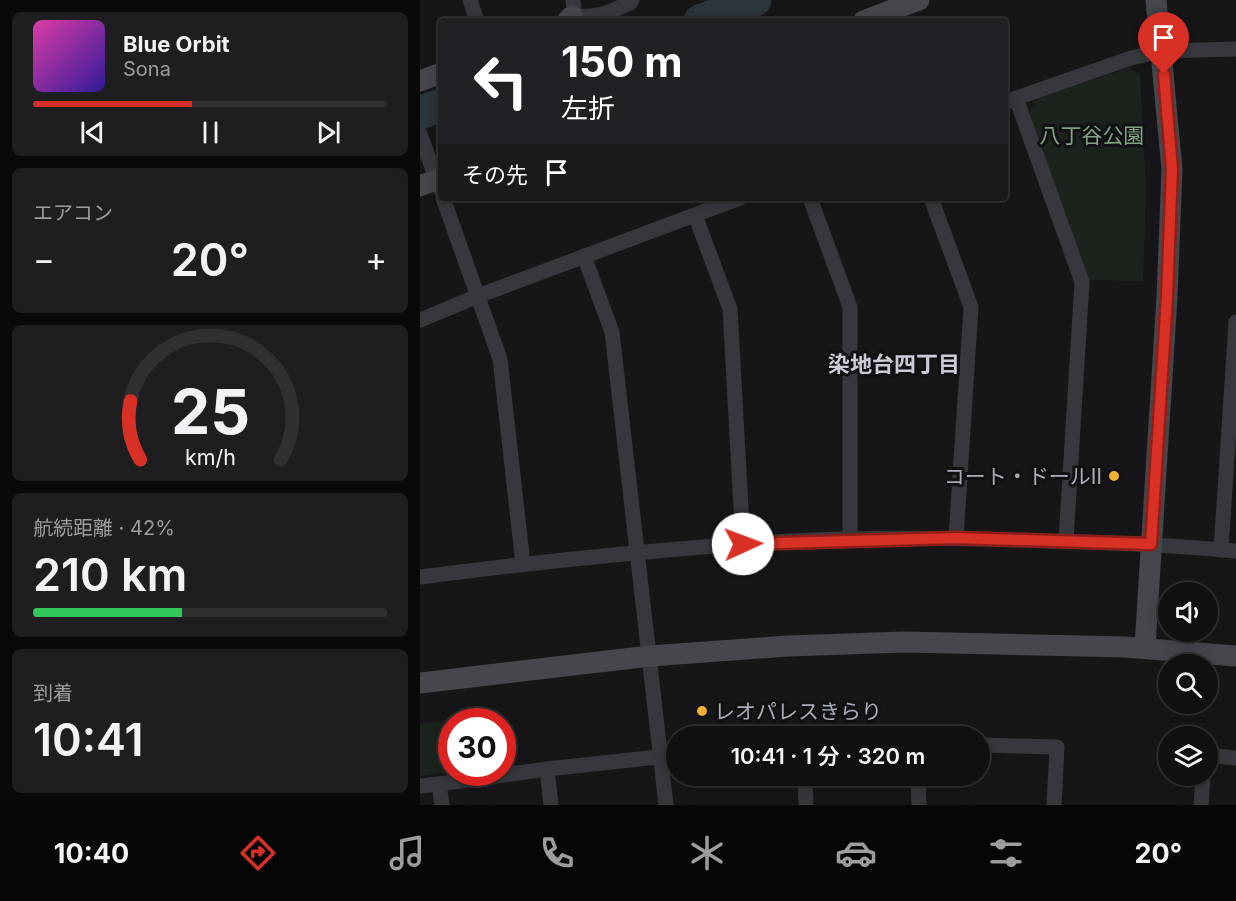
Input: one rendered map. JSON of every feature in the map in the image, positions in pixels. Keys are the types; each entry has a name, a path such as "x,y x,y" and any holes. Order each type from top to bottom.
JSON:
{"street":[{"path":"470,0 476,18"},
{"path":"571,12 599,16 630,3 632,0"},
{"path":"871,18 919,0"},
{"path":"1145,647 1167,297 1172,169 1156,0"},
{"path":"1066,541 1082,282 1010,100 1105,65 1162,51 1236,49"},
{"path":"420,81 438,74"},
{"path":"421,137 436,187"},
{"path":"441,201 478,296 501,365 523,564"},
{"path":"420,320 732,201"},
{"path":"811,201 850,307 850,540"},
{"path":"932,201 971,308 956,538"},
{"path":"695,215 730,309 743,544"},
{"path":"584,256 612,332 666,805"},
{"path":"420,577 523,564 743,544 850,540 956,538 1151,544 1228,550 1236,322"},
{"path":"420,683 650,656 788,646 904,642 1145,647 1236,656"},
{"path":"990,745 1057,747 1054,805"},
{"path":"516,773 666,756"},
{"path":"1218,756 1236,758"},
{"path":"547,769 551,805"},
{"path":"420,786 438,784"},
{"path":"439,786 442,805"},
{"path":"805,786 806,805"},
{"path":"918,786 919,805"},
{"path":"1202,805 1203,786"}],"green space":[{"name":"八丁谷公園","path":"1128,68 1140,74 1146,190 1143,281 1088,280 1029,113 1036,99"},
{"path":"438,721 438,774 420,776 420,723"}],"waterway":[{"path":"708,18 755,0"},
{"path":"420,113 438,106"}],"place":[{"name":"コート・ドールⅡ","path":"1114,476"},
{"name":"レオパレスきらり","path":"702,711"}],"district":[{"name":"染地台四丁目","path":"894,364"}],"route":[{"path":"743,544 956,538 1151,544 1167,297 1172,169 1164,74"}]}
